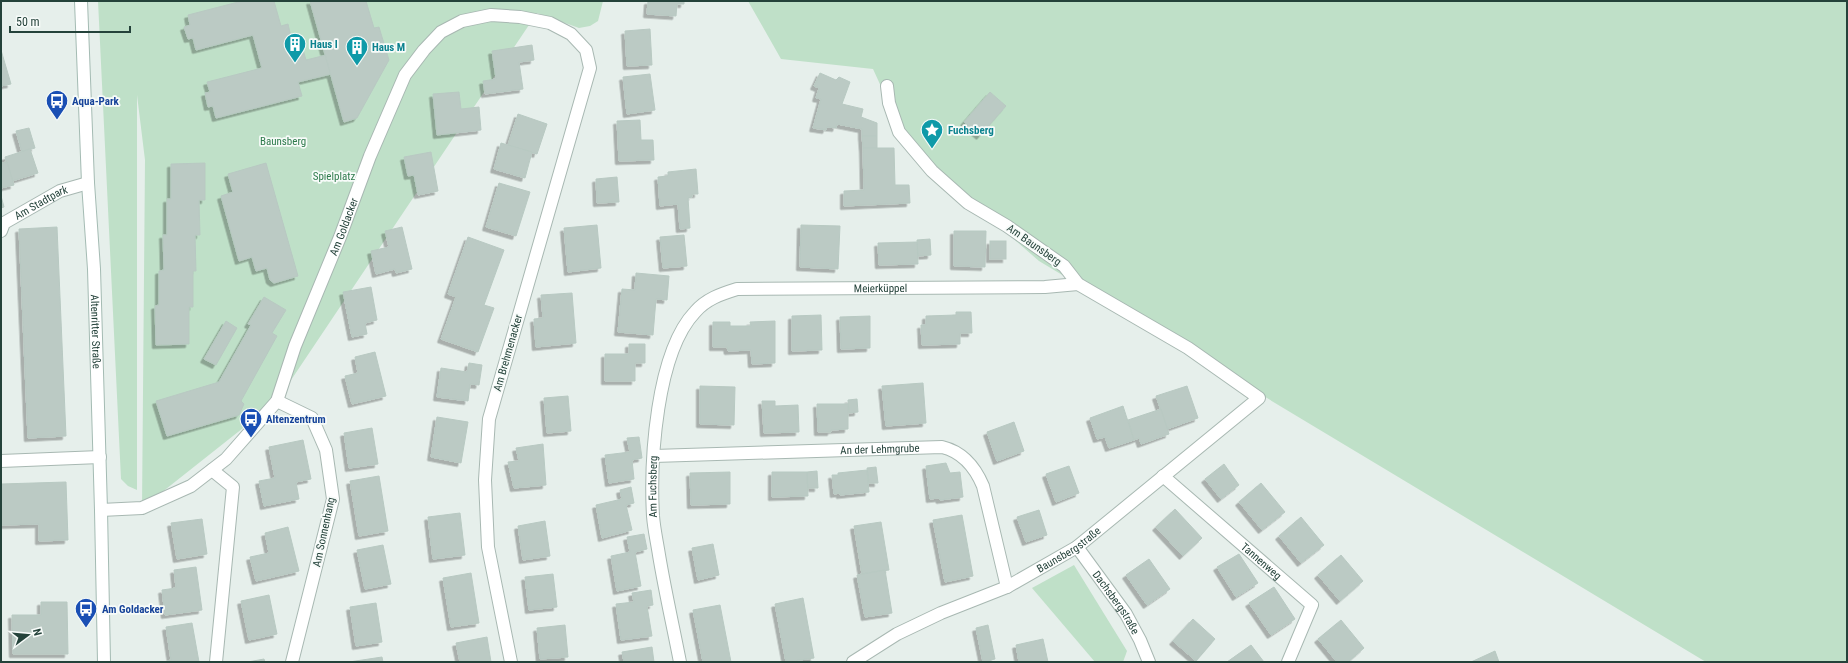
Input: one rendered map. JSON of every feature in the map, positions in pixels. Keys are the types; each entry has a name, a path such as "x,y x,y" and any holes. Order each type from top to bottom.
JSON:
{"street":[{"name":"Altenritter Straße","path":"82,1 88,184 94,269 100,457 104,662"},
{"name":"Am Goldacker","path":"101,510 142,508 191,486 226,460 277,401 295,346 334,251 370,156 405,75 424,50 441,32 462,21 491,15 520,17 550,23 572,34 586,50"},
{"name":"Am Brehmenacker","path":"511,662 488,547 485,480 489,419 590,68 586,50"},
{"name":"Am Baunsberg","path":"887,86 889,103 899,132 932,171 968,203 1007,226 1064,266 1078,284 1188,348 1259,398"},
{"name":"Am Stadtpark","path":"1,231 4,224 60,191 88,184"},
{"name":"Meierküppel","path":"692,315 705,302 737,289 1032,287 1078,284"},
{"name":"Am Fuchsberg","path":"680,662 653,516 654,456 659,402 666,374 675,344 692,315"},
{"name":"Baunsbergstraße","path":"853,662 897,634 923,621 1007,587 1077,547 1259,398"},
{"name":"Am Sonnenhang","path":"277,401 312,418 326,450 333,499 292,662"},
{"name":"An der Lehmgrube","path":"654,456 942,447 952,449 967,460 976,471 983,486 1007,587"},
{"path":"1,461 100,457"},
{"path":"212,470 233,487 216,662"},
{"name":"Tannenweg","path":"1163,476 1312,605 1288,662"},
{"name":"Dachsbergstraße","path":"1077,547 1126,614 1140,640 1149,662"}],"green space":[{"name":"Baunsberg","path":"98,1 603,1 598,21 590,26 579,28 537,13 277,401 142,508 145,160 137,95 137,490 128,486 121,479"},
{"path":"748,1 1847,1 1847,662 1706,662 1039,261 935,171 901,130 873,69 781,59"},
{"path":"1074,565 1127,651 1123,662 1095,662 1032,588"}],"building":[{"name":"Haus I","path":"242,1 274,1 281,26 288,24 292,41 300,39 306,60 326,55 331,74 298,82 302,96 216,118 213,106 208,107 205,93 210,92 207,82 262,68 253,35 196,50 193,38 188,39 184,27 190,25 188,15"},
{"name":"Haus M","path":"310,1 366,1 374,28 379,27 389,60 357,118 344,122"},
{"path":"648,1 684,1 684,4 677,4 676,16 647,14"},
{"path":"650,29 652,65 627,66 625,31"},
{"path":"532,45 534,60 519,62 523,89 485,94 483,81 496,79 492,51"},
{"path":"1,50 11,84 1,86"},
{"path":"820,73 836,80 839,77 850,82 842,104 863,109 861,117 877,123 877,136 862,136 862,129 837,124 836,128 827,127 826,130 813,128 821,99 816,98 819,88 814,86"},
{"path":"650,74 655,110 627,114 623,77"},
{"path":"459,92 461,109 479,107 481,130 437,135 433,94"},
{"path":"990,92 1006,106 980,136 964,122"},
{"path":"518,114 547,124 537,154 508,145"},
{"path":"640,120 641,140 653,140 654,160 619,161 617,121"},
{"path":"29,128 35,148 22,152 16,131"},
{"path":"862,136 877,136 877,148 863,148"},
{"path":"501,143 532,152 525,178 494,169"},
{"path":"863,148 894,148 895,185 909,185 910,203 844,206 844,191 864,190"},
{"path":"30,149 38,173 12,181 5,157"},
{"path":"431,152 438,191 418,195 414,175 408,176 404,157"},
{"path":"7,162 14,185 1,188 1,163"},
{"path":"205,163 205,200 199,200 200,235 195,235 196,271 193,271 193,307 189,307 189,344 156,345 155,306 159,305 159,271 164,270 163,235 167,235 167,199 171,199 171,164"},
{"path":"266,163 298,276 274,283 270,280 267,268 256,271 252,257 239,261 221,196 233,192 228,174"},
{"path":"696,169 698,194 692,194 692,197 688,198 690,228 680,229 678,204 660,206 658,177 668,176 668,172"},
{"path":"617,177 619,202 597,203 596,179"},
{"path":"499,183 530,192 516,236 486,227"},
{"path":"1,196 4,207 1,208"},
{"path":"597,225 601,268 568,272 564,228"},
{"path":"801,225 840,226 838,269 800,267"},
{"path":"57,227 66,436 28,438 19,229"},
{"path":"402,227 412,269 396,273 395,269 376,274 371,251 389,247 385,231"},
{"path":"954,231 986,231 985,267 954,266"},
{"path":"684,235 687,266 663,268 660,237"},
{"path":"468,237 504,250 484,305 494,308 478,352 441,339 456,297 448,294"},
{"path":"930,239 931,255 918,256 917,240"},
{"path":"990,241 1006,241 1006,259 990,259"},
{"path":"917,242 918,264 879,265 878,243"},
{"path":"636,273 669,276 667,300 656,299 653,335 618,332 622,289 635,290"},
{"path":"371,287 377,320 365,323 367,334 352,337 343,292"},
{"path":"572,293 576,343 536,347 534,319 543,318 541,295"},
{"path":"264,297 286,310 272,333 277,336 241,401 244,404 239,415 167,436 156,401 219,382 251,325 248,324"},
{"path":"956,312 971,312 972,333 960,333 960,344 922,345 921,325 926,325 926,316 956,315"},
{"path":"821,315 822,350 792,351 792,316"},
{"path":"870,316 870,348 841,349 840,317"},
{"path":"226,321 237,328 216,365 204,359"},
{"path":"775,321 775,363 752,364 751,350 728,351 727,347 713,347 713,322 730,322 730,326 751,326 750,322"},
{"path":"629,344 645,344 645,363 635,363 635,381 605,381 605,354 629,354"},
{"path":"375,352 386,396 352,404 345,376 358,373 355,357"},
{"path":"469,363 482,365 479,385 470,384 468,401 437,397 441,368 467,372"},
{"path":"923,383 926,423 886,426 882,386"},
{"path":"700,386 735,387 734,425 700,424"},
{"path":"1187,386 1198,418 1167,429 1156,396"},
{"path":"568,396 571,431 547,433 544,398"},
{"path":"857,399 858,412 849,413 848,400"},
{"path":"762,401 775,401 775,406 798,405 799,432 764,433"},
{"path":"817,404 848,404 848,429 831,430 831,432 818,432"},
{"path":"1123,406 1134,440 1109,448 1105,437 1097,439 1090,418"},
{"path":"1161,409 1169,434 1141,444 1139,438 1134,440 1128,420"},
{"path":"437,417 468,422 461,463 431,457"},
{"path":"1014,422 1024,451 997,461 987,432"},
{"path":"372,428 378,464 349,468 344,433"},
{"path":"639,437 642,458 632,460 634,479 609,483 605,455 630,452 627,438"},
{"path":"303,440 311,479 296,482 299,499 264,506 259,481 275,478 269,447"},
{"path":"543,444 546,485 514,488 508,462 519,461 516,448"},
{"path":"946,463 950,473 960,472 963,497 940,500 939,498 930,499 926,466"},
{"path":"1224,464 1239,485 1221,499 1205,479"},
{"path":"1069,466 1079,493 1056,502 1046,474"},
{"path":"876,467 878,483 869,483 867,468"},
{"path":"867,470 869,492 840,495 840,493 834,494 832,475"},
{"path":"817,471 818,488 807,488 807,472"},
{"path":"730,472 730,504 691,505 690,473"},
{"path":"772,472 807,472 808,496 772,497"},
{"path":"379,476 388,531 359,536 350,481"},
{"path":"66,482 68,540 39,541 39,524 1,525 1,484"},
{"path":"1261,483 1285,512 1262,530 1239,502"},
{"path":"631,487 634,503 626,505 632,530 602,538 596,505 622,499 620,490"},
{"path":"1175,509 1202,538 1183,556 1156,527"},
{"path":"1039,510 1047,535 1026,542 1017,517"},
{"path":"460,513 465,555 433,559 428,517"},
{"path":"962,515 973,576 945,582 933,520"},
{"path":"1301,517 1324,545 1301,563 1279,536"},
{"path":"202,519 207,554 177,559 171,523"},
{"path":"545,521 550,556 523,560 518,526"},
{"path":"881,522 889,570 862,574 854,526"},
{"path":"288,527 299,571 256,581 250,557 269,553 265,533"},
{"path":"644,534 647,549 635,552 641,586 617,591 611,556 630,552 627,537"},
{"path":"713,544 719,575 698,580 692,548"},
{"path":"383,545 391,584 365,589 357,550"},
{"path":"1239,554 1258,583 1236,597 1217,567"},
{"path":"1341,555 1363,581 1340,601 1318,575"},
{"path":"1149,559 1170,589 1147,605 1126,575"},
{"path":"196,567 202,610 165,615 162,590 176,588 174,570"},
{"path":"885,570 892,613 865,617 857,575"},
{"path":"471,573 479,623 451,627 443,578"},
{"path":"553,574 557,607 529,610 525,577"},
{"path":"1274,587 1295,619 1271,635 1249,603"},
{"path":"651,590 653,605 647,606 652,636 621,640 616,604 634,602 632,593"},
{"path":"269,595 277,634 249,640 241,601"},
{"path":"803,598 814,658 786,662 775,604"},
{"path":"41,602 67,602 68,654 13,654 12,615 41,615"},
{"path":"376,603 382,642 356,646 350,607"},
{"path":"720,605 731,662 703,662 693,610"},
{"path":"1193,619 1215,639 1196,661 1173,641"},
{"path":"1341,620 1364,648 1348,662 1337,662 1318,639"},
{"path":"192,623 199,662 164,662 171,660 166,627"},
{"path":"565,625 568,657 540,659 537,628"},
{"path":"988,625 995,659 983,662 976,628"},
{"path":"487,637 491,662 460,662 456,643"},
{"path":"1043,639 1048,662 1019,662 1016,645"},
{"path":"1251,645 1264,662 1227,662"},
{"path":"652,647 654,662 624,662 622,652"},
{"path":"1495,651 1499,662 1471,662"},
{"path":"382,657 383,662 349,662"},
{"path":"264,659 265,662 248,662"}],"place":[{"name":"Haus I","path":"295,64"},
{"name":"Haus M","path":"357,66"},
{"name":"Aqua-Park","path":"57,120"},
{"name":"Fuchsberg","path":"932,150"},
{"name":"Altenzentrum","path":"251,438"},
{"name":"Am Goldacker","path":"86,628"}],"park label":[{"name":"Spielplatz","path":"334,176"}]}
